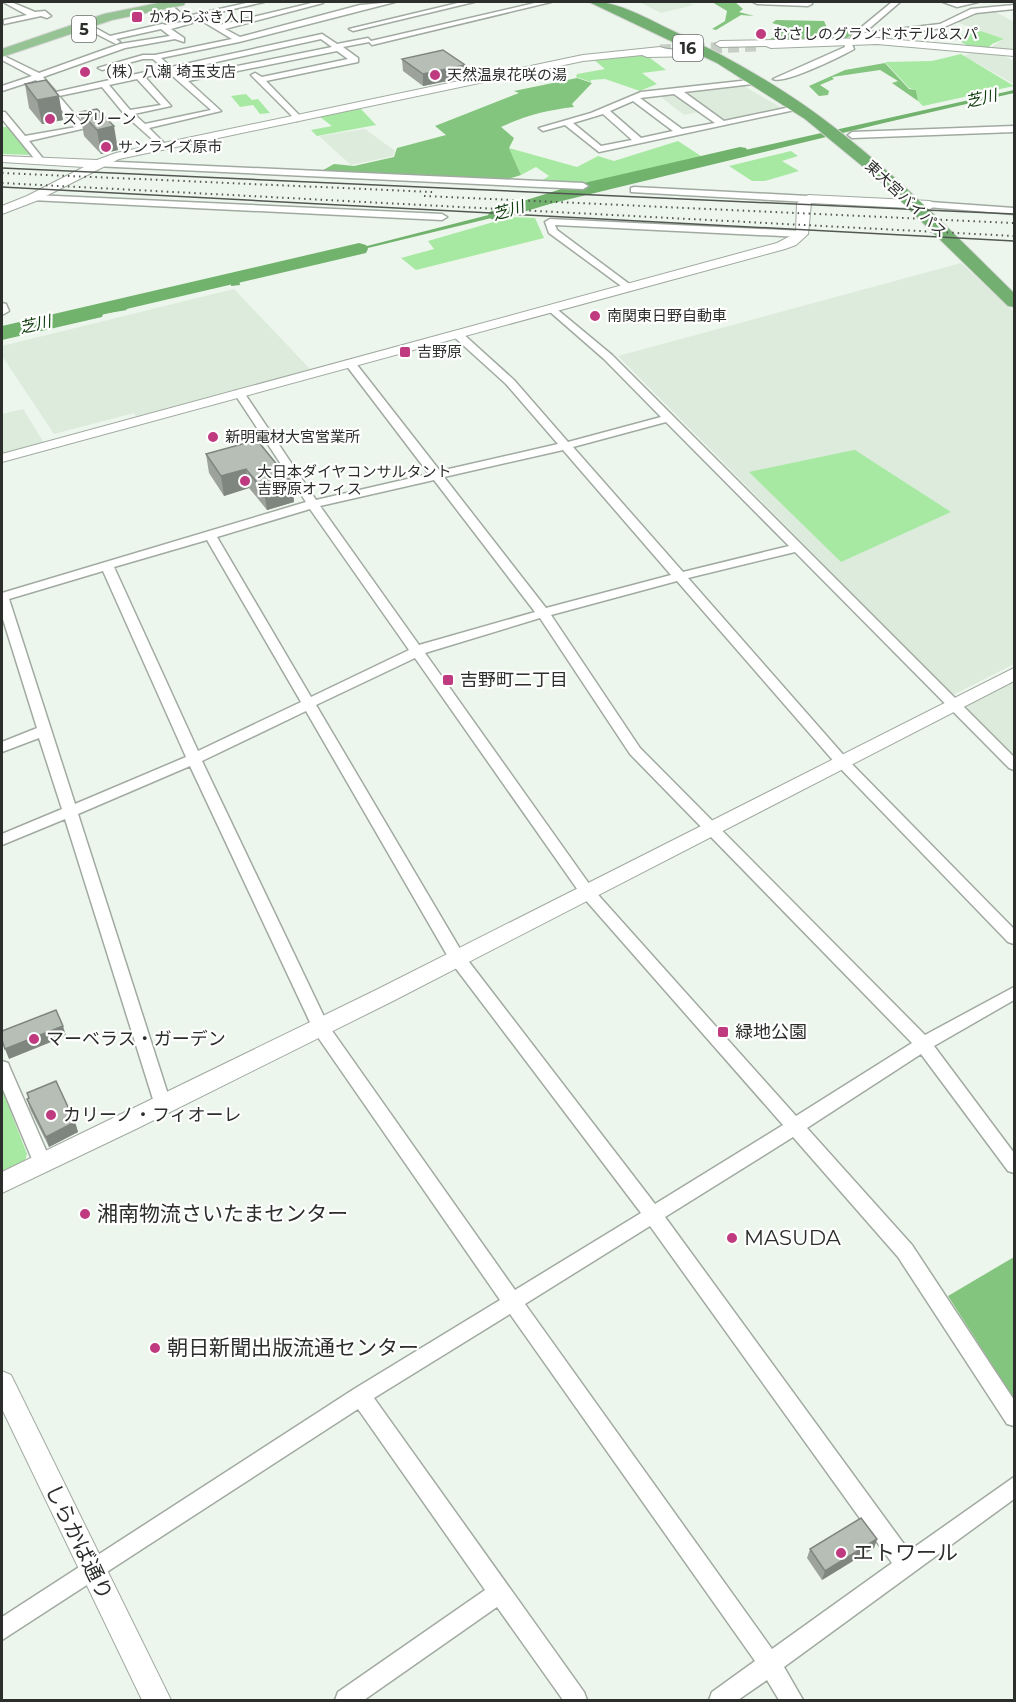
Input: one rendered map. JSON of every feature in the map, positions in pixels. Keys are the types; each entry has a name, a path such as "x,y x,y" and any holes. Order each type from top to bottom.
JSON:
{"highway":[{"name":"東大宮バイパス","path":"579,2 680,44 750,82 798,103"},
{"name":"東大宮バイパス","path":"595,2 682,39 798,103"},
{"name":"東大宮バイパス","path":"607,2 716,49 839,131 930,205 1014,285"},
{"name":"東大宮バイパス","path":"621,2 720,44 777,79 798,103"},
{"name":"東大宮バイパス","path":"839,131 1014,302"}],"main road":[{"name":"5","path":"2,56 109,17 173,2 196,4"},
{"name":"5","path":"2,56 173,2"}],"street":[{"path":"2,4 6,2 34,15"},
{"path":"165,28 188,23 169,8 173,2"},
{"path":"238,40 196,15 260,2"},
{"path":"218,28 320,2"},
{"path":"350,2 360,7"},
{"path":"343,23 360,7 392,2 437,28"},
{"path":"102,68 143,57 155,57 224,43 290,27 415,15 474,2 493,14"},
{"path":"183,81 437,28 547,2"},
{"path":"757,2 808,4 808,2"},
{"path":"884,2 894,3"},
{"path":"947,2 957,5 974,2"},
{"path":"990,2 1003,8"},
{"path":"247,3 290,27"},
{"path":"771,45 848,41 894,3"},
{"path":"196,4 210,13"},
{"path":"735,53 739,49 824,46 942,26 974,11 1014,7"},
{"path":"4,23 42,13 47,16"},
{"path":"343,23 384,50"},
{"path":"109,38 162,26 192,49"},
{"path":"89,28 123,46"},
{"path":"53,95 234,53 322,36 355,60 260,80"},
{"path":"2,89 123,46 176,37"},
{"path":"720,44 818,40 914,43 1014,53"},
{"path":"777,79 848,49 851,47 848,41"},
{"path":"224,43 297,118"},
{"path":"546,65 586,54 680,44"},
{"path":"2,210 34,198 116,156 546,65 599,56 660,50"},
{"path":"546,65 606,57 699,53"},
{"path":"2,56 37,75 82,128 24,140"},
{"path":"143,127 217,111 155,57"},
{"path":"82,60 102,68 117,81"},
{"path":"128,113 167,106 139,76"},
{"path":"543,128 604,111 633,97 750,82"},
{"path":"104,84 128,113 163,146"},
{"path":"675,90 723,124"},
{"path":"633,97 680,132"},
{"path":"567,122 599,149 723,124 798,103"},
{"path":"604,111 639,141"},
{"path":"2,114 5,124 24,140 41,161"},
{"path":"839,131 941,132 1014,129"},
{"path":"2,159 584,186"},
{"path":"634,190 912,202 1014,211"},
{"path":"2,198 442,217"},
{"path":"2,458 781,246 792,242 802,234 803,203 808,199"},
{"path":"628,288 552,231 550,222 802,234"},
{"path":"2,306 4,311 2,312"},
{"path":"553,309 608,357 795,548 1014,765"},
{"path":"457,334 510,382 843,762 1014,938"},
{"path":"350,363 543,613 635,751 923,1044 1014,1166"},
{"path":"239,393 313,504 587,892 905,1251 1014,1417"},
{"path":"163,1107 2,597 313,504 565,446 669,418"},
{"path":"210,534 457,958 652,1214 906,1565"},
{"path":"2,840 194,759 417,651 678,576 795,548"},
{"path":"107,565 194,759 321,1028 512,1302 770,1663 792,1701"},
{"path":"2,1184 321,1028 1014,674"},
{"path":"2,747 43,731"},
{"path":"2,1629 361,1396 794,1127 923,1044 1014,993"},
{"path":"2,1068 43,1164"},
{"name":"しらかば通り","path":"2,1383 157,1701"},
{"path":"361,1396 576,1701"},
{"path":"720,1701 1014,1487"},
{"path":"346,1701 499,1593"}],"shaded area":[{"path":"639,2 686,2 694,5 661,13"},
{"path":"712,2 735,2 743,9 739,12 754,16 741,15 716,30 712,29 725,21 727,11"},
{"path":"992,10 1014,22 1014,51 988,49 1004,39 956,22 973,14"},
{"path":"776,20 824,21 831,37 845,37 844,33 848,30 855,32 844,40 765,42 789,28 772,23"},
{"path":"981,31 1004,39 988,48 968,46 953,37"},
{"path":"975,51 998,53 1014,61 1014,84 964,56"},
{"path":"961,54 1014,86 923,106 918,101 916,90 909,88 885,62 932,61"},
{"path":"646,55 666,70 642,73 657,84 640,91 605,79 591,80 591,82 576,77 577,74 605,69 593,59"},
{"path":"885,63 909,89 916,90 918,101 892,83 898,81 880,70 832,77 834,79 820,85 829,91 828,95 819,96 809,86 845,70"},
{"path":"577,78 592,83 572,104 574,107 537,114 501,127 514,138 509,148 521,175 502,181 316,174 334,164 354,166 394,157 397,148 446,135 435,126 519,93 514,91"},
{"path":"742,85 782,108 723,121 708,110 684,115 657,94"},
{"path":"246,94 252,100 258,99 270,113 260,114 253,105 240,107 231,96"},
{"path":"360,108 376,125 317,136 311,130 332,126 320,117"},
{"path":"2,127 7,127 32,155 2,154"},
{"path":"365,129 395,151 393,156 351,165 319,136"},
{"path":"678,141 704,158 577,188 538,183 549,176 536,167 521,175 509,148 577,167 598,156 614,161"},
{"path":"791,151 798,156 782,161 799,171 765,181 752,181 729,166"},
{"path":"511,217 535,218 544,238 416,270 401,258 434,249 428,241"},
{"path":"961,263 1014,312 1014,664 953,695 618,356"},
{"path":"234,289 310,369 137,418 134,413 54,434 2,356 2,346"},
{"path":"23,409 44,443 2,454 2,414"},
{"path":"855,450 951,512 841,562 749,472"},
{"path":"1014,680 1014,757 962,706"},
{"path":"2,1089 27,1154 25,1161 2,1172"},
{"path":"1014,1257 1014,1399 948,1296"}],"water":[{"path":"1014,90 1014,93 269,272 239,280 240,285 231,286 231,283 103,314 102,317 2,340 2,337 27,331 25,326 33,326 30,330 104,309 202,288 736,152"}],"building":[{"path":"443,50 465,65 423,74 402,59"},
{"path":"46,80 59,96 37,100 25,84"},
{"path":"97,109 114,126 97,130 80,112"},
{"path":"257,440 292,483 264,491 246,469 221,476 206,454"},
{"path":"56,1010 63,1026 5,1049 2,1031"},
{"name":"カリーノ・フィオーレ","path":"56,1081 75,1122 46,1137 27,1099 29,1098 27,1093"},
{"name":"エトワール","path":"861,1518 877,1539 825,1571 810,1549"}],"waterway":[{"name":"芝川","path":"497,215 577,190 740,152"},
{"name":"芝川","path":"2,332 359,249"}],"tunnel":[{"path":"660,50 759,46"}],"tram line":[{"path":"2,168 1014,214"},
{"path":"2,187 1014,241"}],"railway":[{"path":"2,173 433,192"},
{"path":"2,183 1014,236"},
{"path":"424,196 1014,223"}],"place":[{"name":"かわらぶき入口","path":"137,17"},
{"name":"むさしのグランドホテル&スパ","path":"761,34"},
{"name":"（株）八潮 埼玉支店","path":"85,72"},
{"name":"天然温泉花咲の湯","path":"435,75"},
{"name":"スプリーン","path":"50,119"},
{"name":"サンライズ原市","path":"106,147"},
{"name":"南関東日野自動車","path":"595,316"},
{"name":"吉野原","path":"405,352"},
{"name":"新明電材大宮営業所","path":"213,437"},
{"name":"大日本ダイヤコンサルタント 吉野原オフィス","path":"245,481"},
{"name":"吉野町二丁目","path":"448,680"},
{"name":"緑地公園","path":"723,1032"},
{"name":"マーベラス・ガーデン","path":"34,1039"},
{"name":"カリーノ・フィオーレ","path":"51,1115"},
{"name":"湘南物流さいたまセンター","path":"85,1214"},
{"name":"MASUDA","path":"732,1238"},
{"name":"朝日新聞出版流通センター","path":"155,1348"},
{"name":"エトワール","path":"841,1553"}]}
